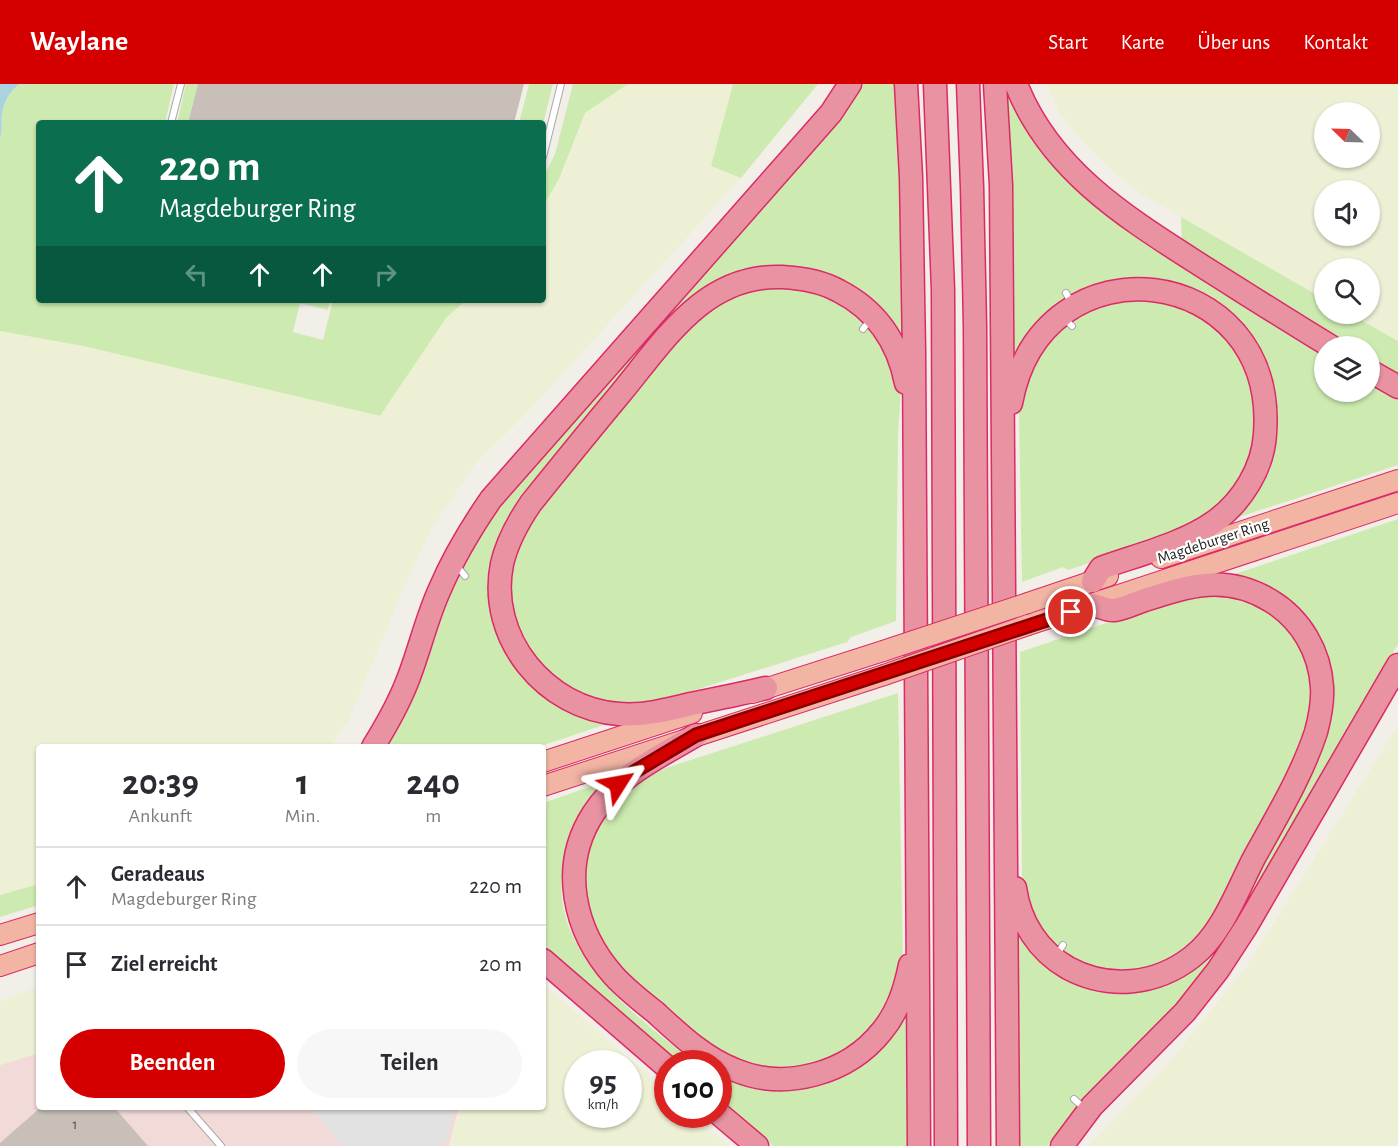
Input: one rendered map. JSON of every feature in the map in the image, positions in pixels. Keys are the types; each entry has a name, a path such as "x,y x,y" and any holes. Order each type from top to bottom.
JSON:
{"highway":[{"path":"375,744 403,691 439,591 459,568 474,524 503,484 802,146 831,112 850,84"},
{"path":"906,84 911,177 919,1146"},
{"path":"935,84 943,314 946,1146"},
{"path":"968,84 975,325 979,1146"},
{"path":"995,84 1001,185 1008,1146"},
{"path":"1016,84 1030,115 1048,142 1071,170 1092,190 1157,237 1314,336"},
{"path":"766,688 648,713 618,714 585,707 571,701 535,675 521,657 511,637 501,597 500,575 512,535 531,503 673,329 702,302 730,286 750,280 787,277 825,284 847,295 870,316 890,338 900,360 914,444"},
{"path":"1004,467 1010,411 1021,367 1038,338 1068,311 1101,294 1143,288 1192,300 1220,317 1242,342 1257,369 1265,404 1265,440 1258,466 1245,491 1226,513 1214,522 1182,539 1101,568 1093,581"},
{"path":"1380,377 1398,387"},
{"name":"Magdeburger Ring","path":"546,761 1398,480"},
{"name":"Magdeburger Ring","path":"546,785 1398,503"},
{"path":"1006,834 1021,914 1038,943 1059,952 1074,970 1095,979 1134,982 1156,977 1182,965 1203,947 1219,926 1315,734 1322,699 1321,674 1316,655 1295,620 1272,602 1246,589 1202,584 1114,610 1093,604"},
{"path":"1062,1146 1081,1105 1185,1012 1218,970 1246,927 1398,665"},
{"path":"696,735 628,776 606,796 584,830 576,857 574,886 580,921 590,943 604,964 623,985 687,1041 722,1064 746,1074 766,1078 784,1080 803,1078 840,1064 866,1048 878,1036 897,1008 908,974 918,919"},
{"path":"0,935 36,924"},
{"path":"0,966 36,954"},
{"path":"546,963 654,1056"},
{"path":"732,1125 757,1146"}],"lane":[{"path":"172,120 181,84"},
{"path":"546,145 561,84"},
{"path":"190,1110 221,1146"}],"shaded area":[{"path":"36,1054 36,1110 458,1110 449,1146 0,1146 0,1065"},
{"path":"312,1110 450,1110 453,1113 448,1137 439,1146 343,1146"}],"green space":[{"path":"19,84 174,84 166,120 36,120 36,303 300,303 293,332 323,340 332,303 463,303 446,318 380,416 83,346 0,331 0,138 2,113 10,94"},
{"path":"186,84 198,84 189,120 178,120"},
{"path":"529,84 553,84 544,120 520,120"},
{"path":"573,84 628,84 585,113 559,179 546,201 546,172 555,154"},
{"path":"628,84 733,84 711,166 741,178 526,414 477,462 433,526 402,592 349,719 333,744 36,744 36,885 0,895 0,331 83,346 380,416 446,318 463,303 546,303 546,201 559,179 585,113"},
{"path":"733,84 818,84 741,178 711,166"},
{"path":"863,84 897,84 903,341 893,322 880,306 840,279 810,269 795,267 762,267 745,270 522,498 501,636 610,723 546,744 388,744 417,686 456,580 477,541 501,504 838,121"},
{"path":"1008,84 1033,134 1314,345 1314,402 1380,402 1380,385 1398,395 1398,465 1233,519 1273,435 1275,428 1274,397 1266,367 1252,341 1232,317 1209,299 1181,285 1151,279 1120,280 1100,286 1049,313 1034,328 1015,359 1012,359 1004,98"},
{"path":"1046,84 1398,84 1398,341 1368,324 1380,324 1380,258 1314,258 1314,293 1141,194 1117,175 1076,134 1061,115"},
{"path":"1181,217 1314,293 1314,324 1368,324 1398,341 1398,380 1380,370 1380,336 1324,336 1182,246"},
{"path":"793,285 844,302 881,339 901,390 898,434 896,621 851,637 847,642 667,699 630,704 592,700 562,686 526,648 509,600 511,561 534,513 690,323 737,292"},
{"path":"1129,298 1180,305 1230,340 1256,394 1253,453 1238,484 1213,511 1160,540 1068,570 1063,567 1022,582 1019,413 1022,396 1039,350 1084,311"},
{"path":"300,303 329,303 328,310"},
{"path":"1398,519 1398,644 1220,953 1171,1013 1086,1098 1047,1146 1016,1146 1015,916 1024,937 1142,991 1159,988 1185,974 1331,717 1286,599 1259,582 1232,575"},
{"path":"1213,592 1249,600 1284,623 1308,659 1313,688 1308,722 1294,757 1212,918 1201,933 1184,950 1152,966 1133,971 1113,972 1076,964 1038,929 1025,896 1022,876 1020,652 1181,598"},
{"path":"898,693 903,960 891,1007 861,1041 828,1060 781,1070 747,1065 732,1057 732,1050 719,1050 699,1039 618,969 584,908 585,851 605,812 639,780 666,768"},
{"path":"1398,725 1398,1146 1088,1146 1173,1058 1248,964"},
{"path":"610,780 564,865 562,896 568,926 582,953 601,979 648,1025 680,1050 663,1050 546,952 546,802"},
{"path":"36,885 36,906 0,917 0,895"},
{"path":"546,987 619,1050 564,1050 564,1128 642,1128 642,1069 654,1080 654,1128 709,1128 729,1146 449,1146 458,1110 546,1110"},
{"path":"36,988 36,1054 0,1065 0,1001"},
{"path":"909,1010 909,1146 773,1146 732,1110 732,1082 766,1090 784,1091 818,1087 848,1073"}],"water":[{"path":"0,84 19,84 4,105 0,138"}],"building":[{"path":"198,84 524,84 515,120 189,120"},
{"path":"38,1110 117,1110 148,1146 0,1146 0,1143"}],"route":[{"path":"618,784 696,735 1071,612"}]}
